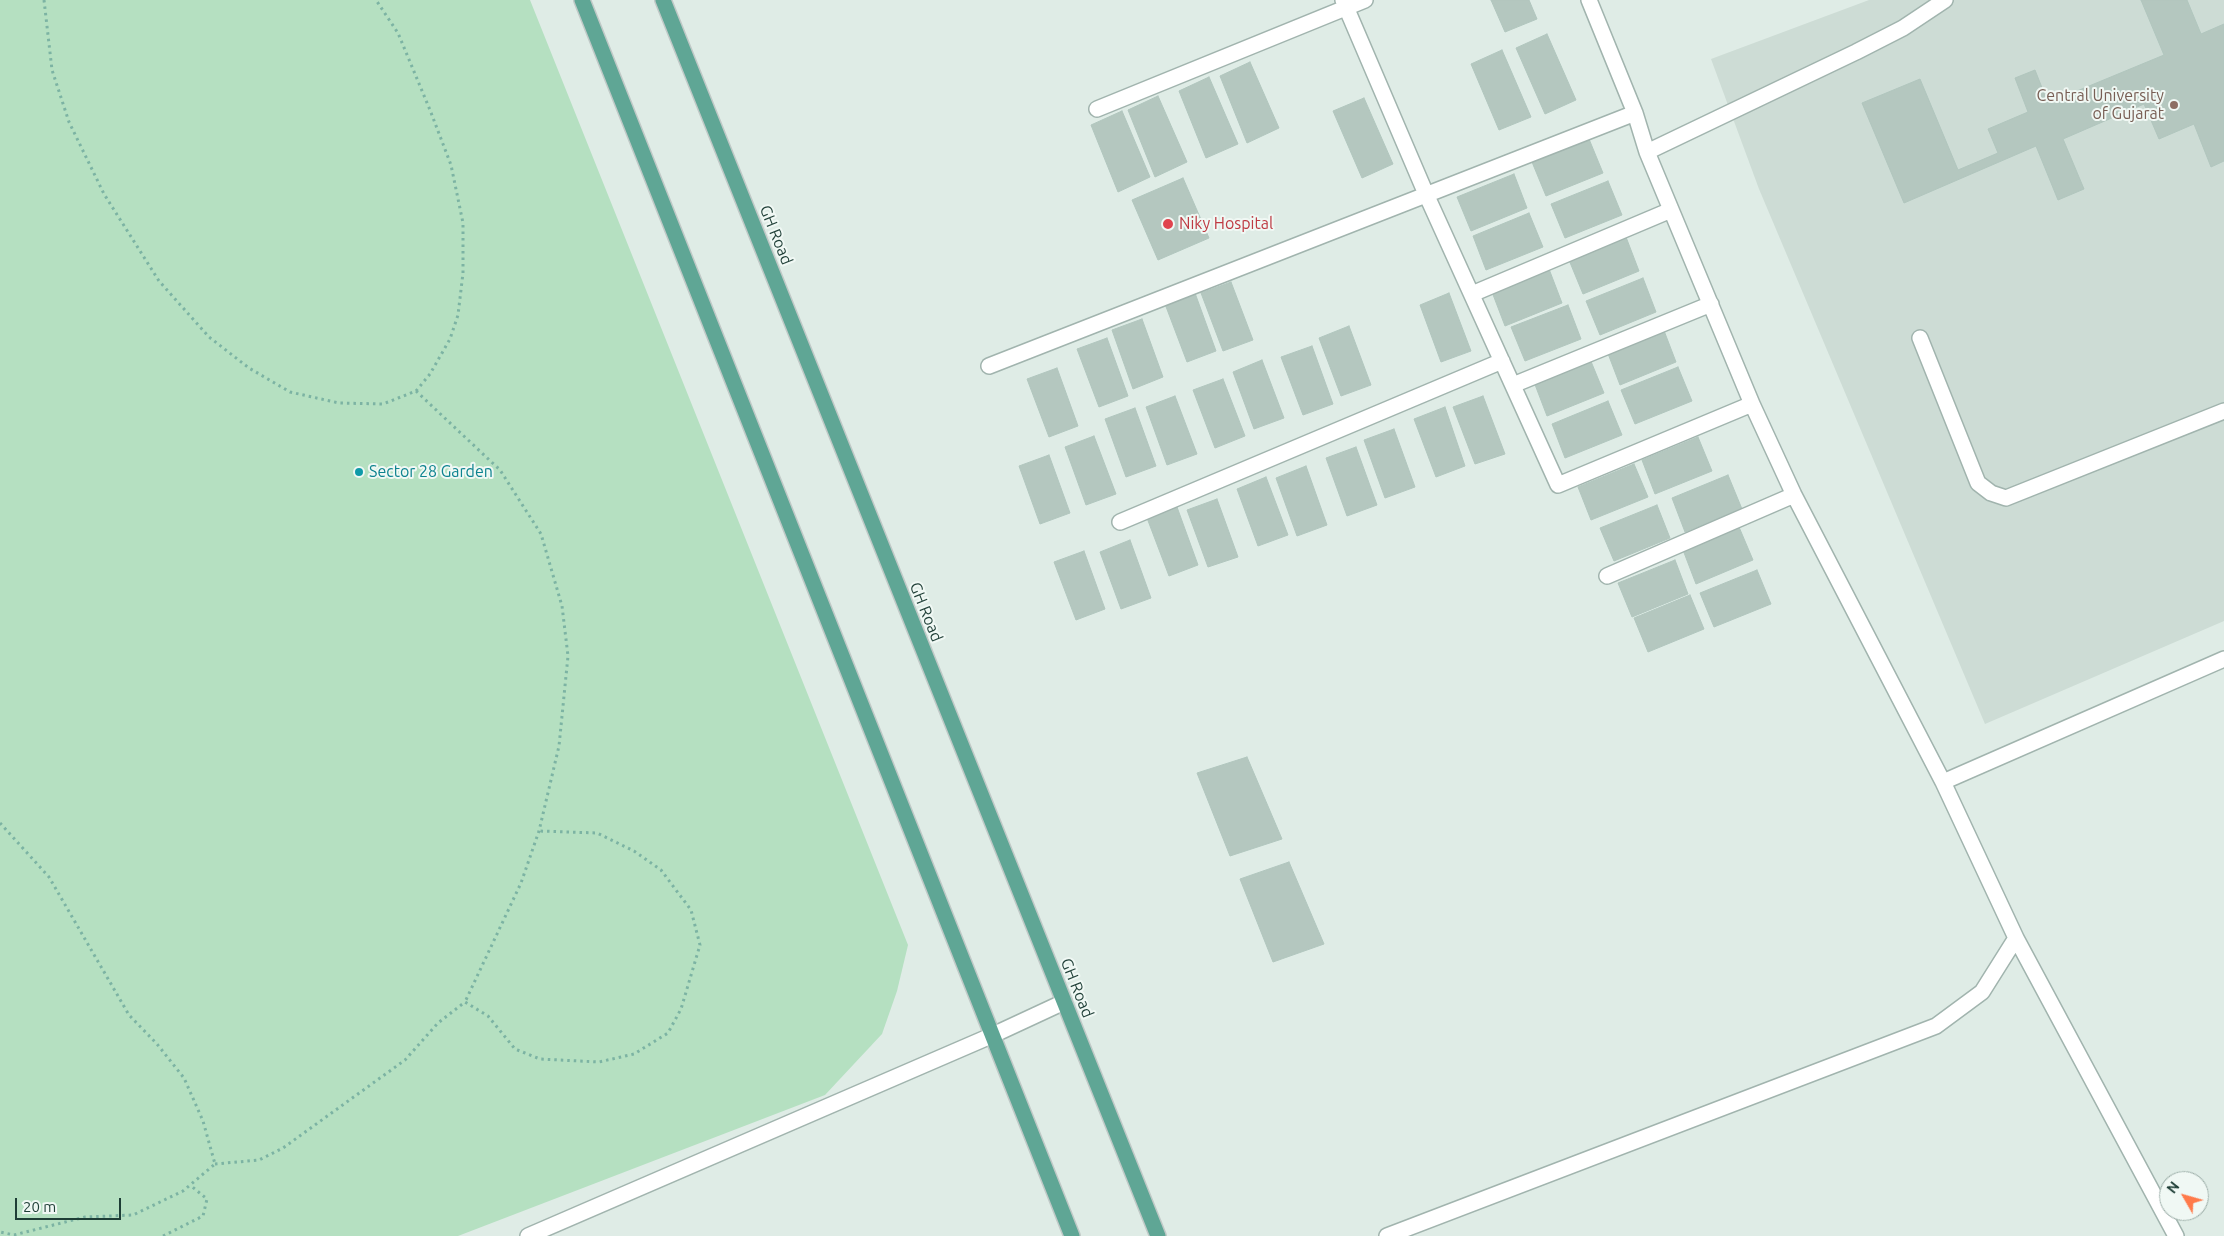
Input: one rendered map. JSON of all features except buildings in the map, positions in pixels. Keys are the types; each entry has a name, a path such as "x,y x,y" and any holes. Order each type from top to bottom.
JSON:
{"main road":[{"path":"582,0 1072,1236"},
{"name":"GH Road","path":"663,0 1158,1236"}],"street":[{"path":"1097,108 1344,4 1365,0"},
{"path":"1589,0 1635,113 1647,152 1671,210 1752,404 1794,495 1942,782 2016,938 2176,1236"},
{"path":"1647,152 1856,52 1902,28 1945,0"},
{"path":"1344,4 1426,194 1558,485 1752,404"},
{"path":"989,366 1635,113"},
{"path":"1472,294 1671,210"},
{"path":"1513,385 1711,304"},
{"path":"1920,338 1978,483 1991,493 2006,498 2224,411"},
{"path":"1120,522 1502,361"},
{"path":"1607,576 1794,495"},
{"path":"1942,782 2224,659"},
{"path":"1387,1236 1936,1026 1982,992 2016,938"},
{"path":"528,1236 993,1035 1064,1002"}],"path":[{"path":"44,0 52,70 69,122 104,194 158,281 209,337 249,368 290,392 339,404 383,404 416,392 430,374 450,339 458,316 463,273 463,223 451,165 430,110 398,33 376,0"},
{"path":"0,1232 14,1235 85,1217 133,1215 183,1191 216,1164 259,1160 283,1148 405,1060 438,1023 465,1002 521,883 539,831 560,746 568,656 562,606 542,534 500,470 416,392"},
{"path":"0,823 49,877 129,1015 184,1078 203,1121 216,1164"},
{"path":"465,1002 488,1016 515,1049 540,1058 599,1062 634,1054 668,1033 681,1009 700,945 691,910 661,870 634,851 598,833 539,831"},
{"path":"163,1236 203,1216 208,1199 190,1185"}],"shaded area":[{"path":"1869,0 2224,0 2224,621 1985,724 1759,189 1711,59"}],"green space":[{"name":"Sector 28 Garden","path":"0,0 530,0 908,945 897,991 882,1034 825,1095 458,1236 0,1236"}],"place":[{"name":"Central University of Gujarat","path":"2174,105"},
{"name":"Niky Hospital","path":"1168,224"},
{"name":"Sector 28 Garden","path":"359,472"}]}
